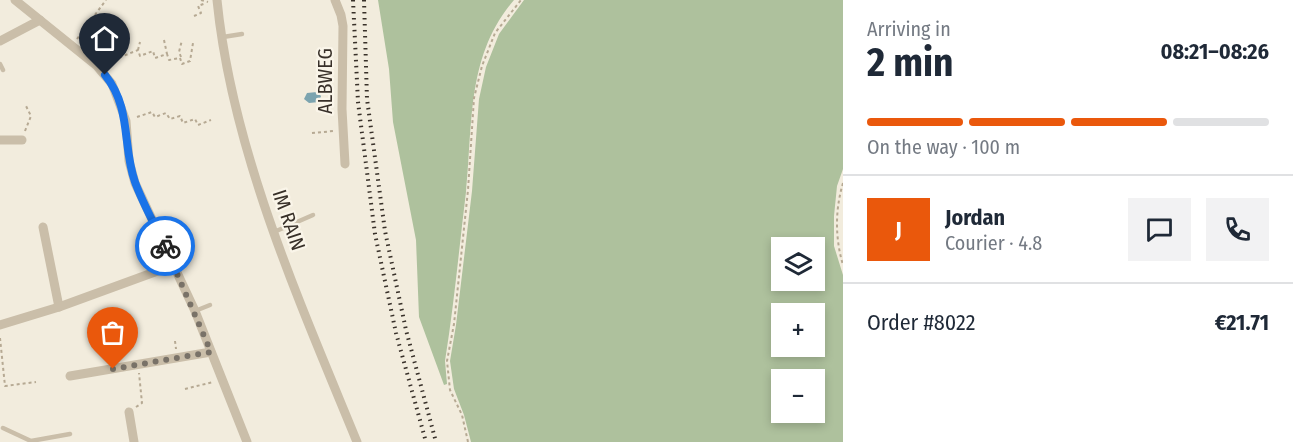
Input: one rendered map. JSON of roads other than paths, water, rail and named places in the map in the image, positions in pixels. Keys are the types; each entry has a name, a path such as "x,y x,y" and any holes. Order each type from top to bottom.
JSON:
{"street":[{"path":"15,0 97,66 112,84 126,121 129,162 135,183 195,311 247,442"},
{"name":"ALBWEG","path":"335,0 343,26 342,130 345,164"},
{"name":"IM RAIN","path":"213,1 242,127 274,232 301,307 357,442"},
{"path":"0,41 40,20"},
{"path":"0,140 22,140"},
{"path":"44,227 59,307"},
{"path":"0,325 59,307 174,265"},
{"path":"70,376 211,352"},
{"path":"129,412 134,442"}],"lane":[{"path":"223,38 242,34"},
{"path":"0,64 3,69"},
{"path":"274,232 313,215"},
{"path":"195,311 210,305"},
{"path":"3,428 31,441 70,434"}],"water":[{"path":"317,92 321,96 319,102 309,103 304,99 307,93"}],"railway":[{"path":"353,0 358,102 375,234 396,333 426,442"},
{"path":"364,0 367,99 385,231 406,330 436,442"}]}
